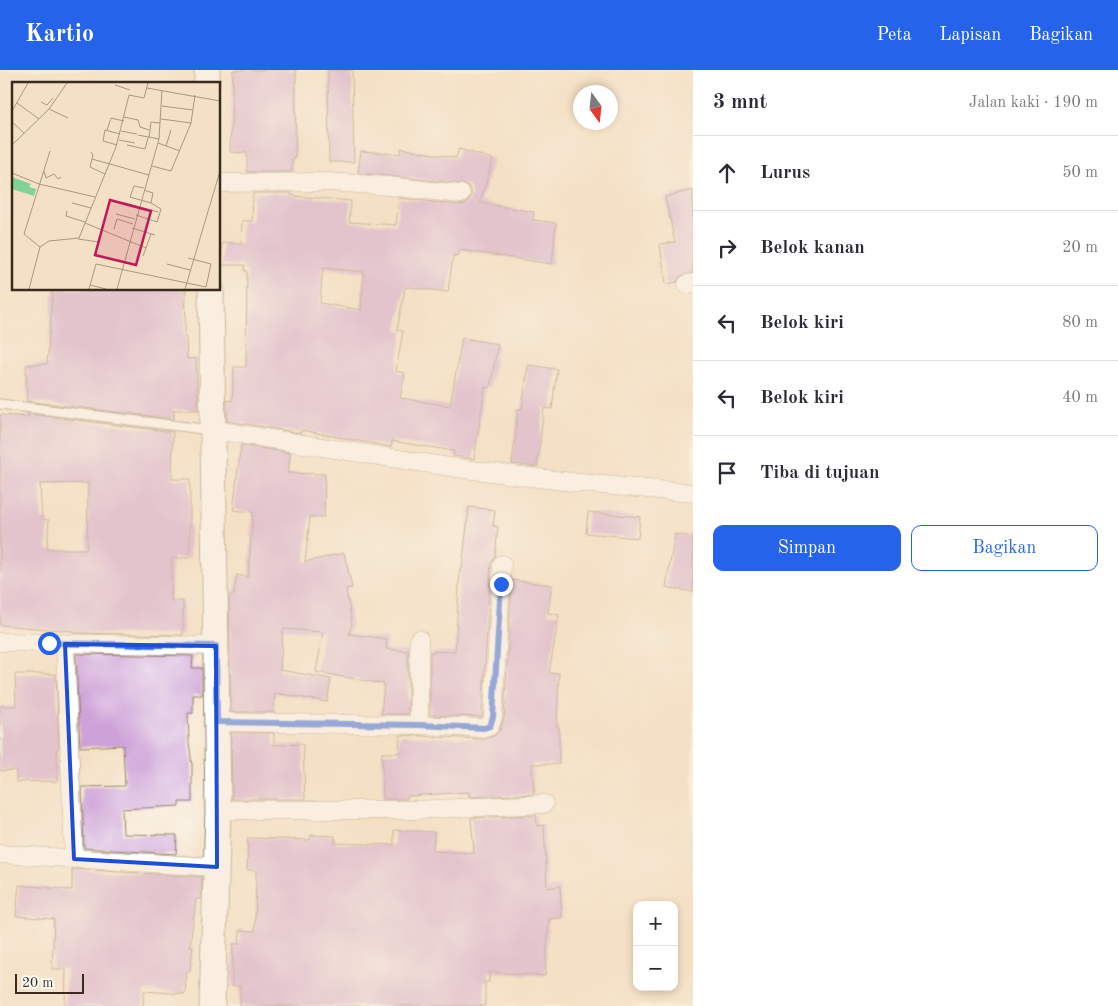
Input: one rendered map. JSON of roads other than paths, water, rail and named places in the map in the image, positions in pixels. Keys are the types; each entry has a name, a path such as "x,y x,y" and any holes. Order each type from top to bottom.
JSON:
{"street":[{"path":"220,183 328,182 461,194"},
{"path":"211,290 218,810 212,1006"},
{"path":"214,430 456,468 580,483 693,493"},
{"path":"217,722 419,725 484,728 490,726 493,717 502,564"},
{"path":"419,639 419,725"},
{"path":"0,642 216,646"},
{"path":"65,644 74,859"},
{"path":"218,810 414,810 544,804"},
{"path":"0,854 217,867"}],"lane":[{"path":"0,404 214,430"}]}
